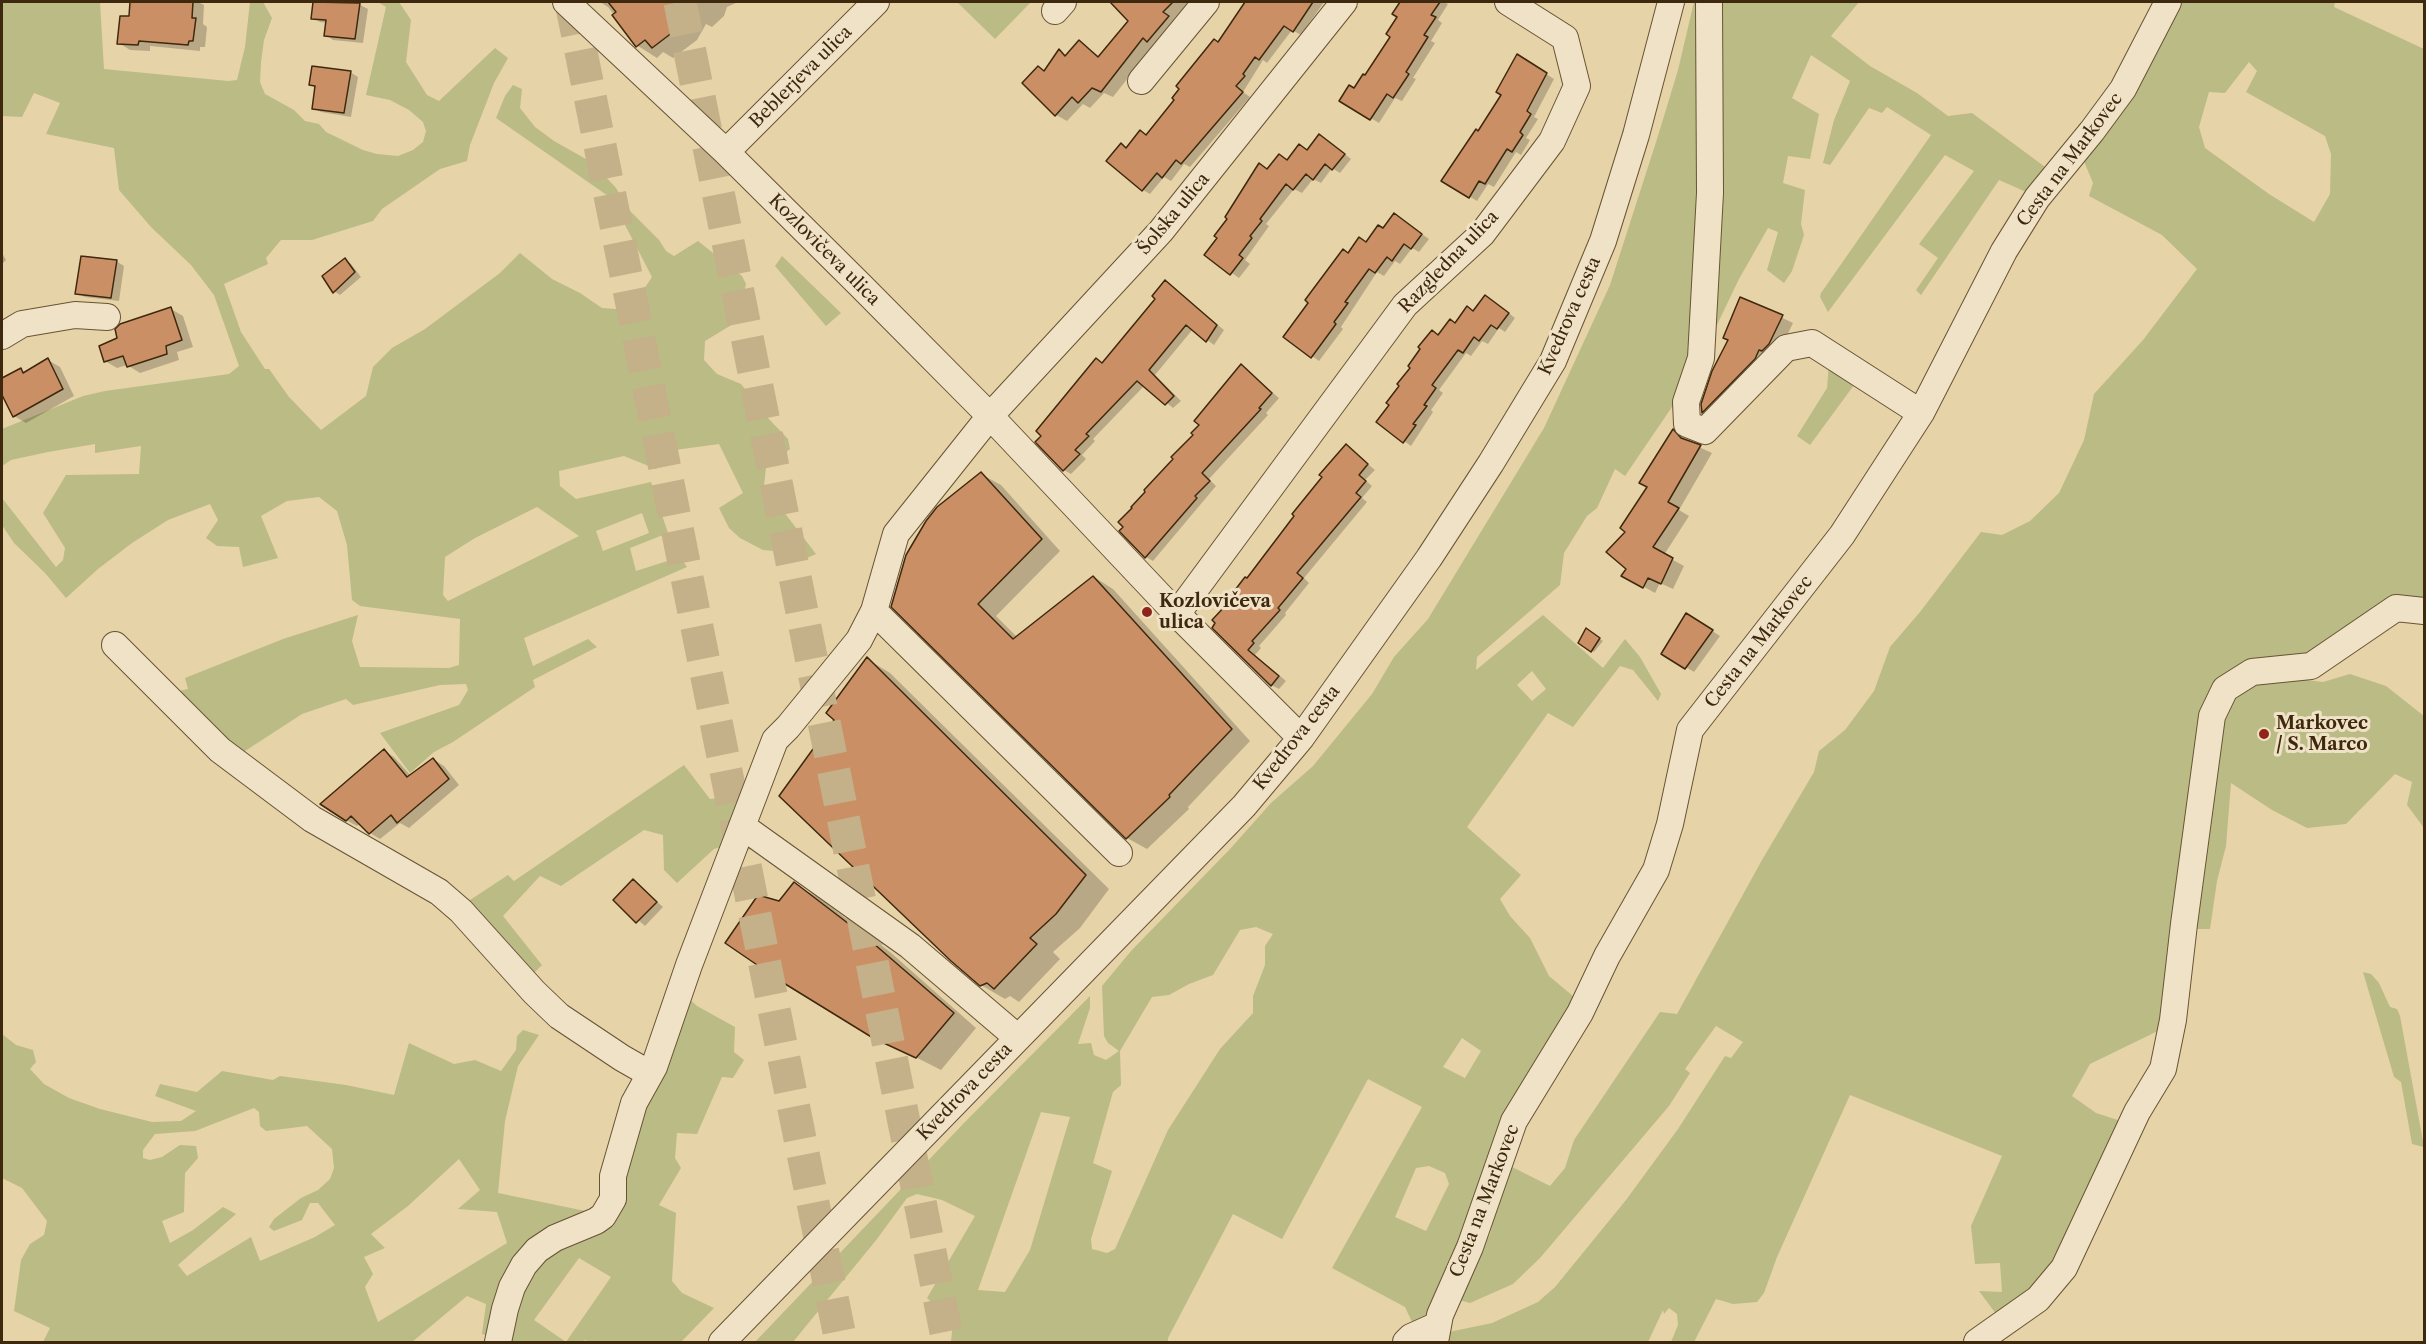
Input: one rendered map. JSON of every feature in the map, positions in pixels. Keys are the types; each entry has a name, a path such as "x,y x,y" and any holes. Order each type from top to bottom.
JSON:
{"street":[{"name":"Kozlovičeva ulica","path":"566,2 726,152 990,416 1177,614 1301,738"},
{"name":"Beblerjeva ulica","path":"726,152 876,2"},
{"path":"1140,81 1206,2"},
{"name":"Šolska ulica","path":"498,1342 512,1287 524,1265 537,1250 555,1238 597,1221 603,1216 613,1199 613,1176 634,1103 650,1074 775,740 859,640 874,611 896,534 990,416 1161,231 1344,2"},
{"name":"Razgledna ulica","path":"1177,614 1405,305 1482,234 1552,141 1577,86 1565,38 1508,2"},
{"name":"Kvedrova cesta","path":"722,1342 1244,806 1301,738 1429,558 1491,463 1553,360 1603,241 1636,135 1671,2"},
{"path":"1709,2 1710,193 1704,311 1701,358 1686,402 1687,423 1705,431 1786,348 1812,343 1922,413"},
{"name":"Cesta na Markovec","path":"1436,1334 1440,1315 1470,1247 1514,1121 1580,1013 1607,956 1656,870 1670,824 1690,730 1842,536 1922,413 2004,251 2037,198 2123,89 2168,2"},
{"path":"2,336 22,324 75,315 106,317"},
{"path":"1977,1342 2038,1299 2064,1268 2137,1112 2163,1070 2173,1020 2212,716 2225,689 2252,672 2311,666 2396,608 2424,611"},
{"path":"874,611 1119,853"},
{"path":"115,645 220,750 312,819 439,892 461,911 534,992 559,1016 598,1043 650,1074"},
{"path":"742,826 910,946 1018,1038"},
{"path":"1406,1342 1411,1337 1436,1334"}],"green space":[{"path":"2,2 100,2 104,69 228,81 237,80 245,47 250,2 263,2 272,18 264,40 261,62 260,82 265,94 294,110 305,121 319,124 326,132 363,150 398,156 413,150 423,142 426,131 423,122 409,110 390,100 366,95 386,7 378,2 399,2 411,20 406,62 427,95 439,101 495,48 508,58 494,83 470,145 467,161 440,169 382,209 373,221 312,240 281,240 266,258 268,264 224,284 241,332 265,369 269,369 289,397 321,430 366,396 373,367 392,348 425,329 500,273 520,253 552,279 580,293 602,308 630,310 652,277 611,198 496,118 505,96 513,85 522,89 520,108 535,127 554,141 593,163 616,188 630,211 659,240 666,251 674,256 698,241 742,276 746,284 738,321 705,341 704,360 717,374 741,384 788,439 790,449 766,468 764,486 816,554 807,558 785,552 763,550 740,538 729,528 719,508 743,493 719,444 675,450 656,469 624,456 559,471 560,486 576,499 651,482 668,533 630,548 636,571 680,557 687,567 524,638 533,666 588,639 597,647 533,680 535,687 453,742 434,752 410,773 380,733 459,705 468,690 466,684 440,685 353,705 346,699 302,714 242,753 175,692 188,689 185,678 283,639 358,615 352,641 360,667 449,668 459,665 460,619 360,606 352,600 347,545 337,511 319,497 287,501 261,516 278,558 243,567 239,547 217,546 206,538 218,520 210,504 168,520 132,543 66,598 45,573 14,543 2,525 2,498 56,567 63,560 65,548 43,513 66,475 139,474 141,446 95,453 95,444 11,460 2,466 2,429 83,396 229,374 239,366 214,295 191,265 151,227 119,190 114,148 46,134 60,103 34,93 22,117 2,116","holes":["537,507 579,536 448,601 443,595 445,557 475,538","642,513 649,533 603,551 596,531"]},
{"path":"957,2 1031,2 995,39"},
{"path":"1694,2 1703,2 1704,77 1691,379 1625,476 1615,469 1597,508 1587,516 1564,553 1560,585 1477,657 1476,670 1543,615 1603,668 1625,639 1640,657 1661,694 1658,701 1633,670 1620,666 1573,727 1548,713 1467,827 1521,875 1500,899 1510,916 1530,938 1549,976 1580,1002 1498,1128 1494,1165 1429,1318 1413,1324 1405,1307 1332,1268 1422,1107 1368,1079 1282,1239 1233,1214 1168,1338 1168,1342 951,1342 953,1321 927,1298 975,1216 942,1200 917,1194 907,1198 877,1239 793,1342 755,1342 964,1123 1090,996 1090,1008 1078,1044 1091,1043 1094,1055 1106,1060 1119,1051 1108,1043 1104,1036 1102,986 1131,951 1230,849 1271,803 1313,766 1372,694 1394,657 1428,619 1544,428 1610,285 1678,70","holes":["1532,671 1546,689 1532,701 1517,685","1256,927 1273,934 1265,946 1265,965 1253,996 1253,1013 1220,1049 1168,1130 1115,1249 1107,1253 1092,1249 1091,1239 1112,1171 1093,1163 1113,1092 1121,1085 1120,1051 1152,997 1169,995 1213,975 1240,930","1462,1038 1481,1051 1465,1078 1443,1067","1041,1112 1070,1117 1030,1250 1005,1292 978,1290","1429,1166 1445,1173 1449,1184 1426,1231 1395,1217 1416,1168"]},
{"path":"1717,2 1859,2 1831,36 1870,66 1917,93 1948,116 1972,113 2052,172 2033,195 1999,180 1921,295 1916,290 1938,258 1919,244 1974,171 1945,155 1828,312 1820,297 1821,293 1931,135 1887,107 1882,113 1869,108 1830,165 1823,163 1834,120 1850,81 1811,55 1792,98 1819,114 1810,159 1788,156 1783,183 1805,190 1801,224 1804,235 1792,271 1784,283 1767,270 1778,232 1768,228 1739,279 1717,325 1710,321"},
{"path":"2176,2 2335,2 2334,7 2424,49 2424,603 2317,652 2223,683 2166,1027 2090,1064 2072,1096 2096,1113 2124,1122 2057,1267 1999,1318 1979,1291 2002,1292 2000,1263 1975,1264 1971,1226 2002,1156 1850,1095 1777,1257 1764,1293 1757,1302 1733,1304 1716,1299 1694,1342 1671,1342 1678,1325 1677,1314 1669,1308 1664,1314 1663,1310 1648,1342 1439,1342 1444,1333 1492,1323 1538,1302 1555,1287 1626,1200 1678,1129 1725,1056 1731,1058 1743,1042 1716,1026 1685,1069 1690,1073 1669,1106 1540,1258 1513,1284 1470,1303 1459,1300 1490,1234 1506,1164 1550,1186 1565,1168 1574,1140 1660,1012 1677,1014 1762,860 1814,772 1819,751 1845,730 1874,691 1890,647 1920,612 1981,532 2002,535 2030,521 2059,493 2084,440 2094,394 2143,340 2197,269 2162,235 2089,196 2093,183 2081,154","holes":["2249,62 2257,71 2246,92 2325,136 2331,154 2330,194 2314,222 2269,194 2205,148 2199,127 2209,92 2225,93"]},
{"path":"782,256 841,313 826,326 775,266"},
{"path":"1829,363 1857,381 1810,445 1797,436 1827,388"},
{"path":"2350,674 2386,686 2424,716 2424,828 2407,805 2412,782 2395,774 2346,824 2307,828 2272,810 2231,783 2226,846 2217,881 2210,929 2187,929 2218,721 2229,697 2251,681 2290,678 2323,682"},
{"path":"684,765 710,799 739,796 721,847 714,849 677,883 664,870 663,835 644,830 561,886 540,876 503,916 542,965 530,977 464,904 508,875 514,881"},
{"path":"2363,972 2371,974 2379,983 2390,1007 2397,1009 2400,1016 2424,1147 2412,1144 2401,1082 2394,1077"},
{"path":"685,995 697,1006 735,1027 734,1052 744,1060 733,1078 722,1077 697,1134 677,1133 675,1158 681,1168 659,1205 676,1213 672,1281 682,1293 714,1308 681,1342 589,1342 585,1340 583,1342 566,1342 503,1342 523,1273 597,1227","holes":["579,1258 611,1277 566,1342 534,1320"]},
{"path":"523,1030 539,1035 518,1066 505,1121 498,1193 600,1214 535,1243 492,1337 482,1334 486,1304 467,1296 412,1342 43,1342 50,1328 14,1311 21,1260 30,1244 44,1235 47,1221 22,1188 2,1178 2,1034 16,1045 33,1050 36,1062 30,1069 44,1084 69,1098 100,1109 152,1122 181,1121 196,1111 155,1096 160,1084 197,1092 222,1071 273,1080 280,1076 346,1085 394,1095 409,1043 454,1064 475,1060 501,1071 516,1050 517,1036","holes":["254,1108 259,1112 260,1126 266,1131 307,1126 332,1149 334,1168 330,1179 318,1190 301,1198 274,1219 269,1227 274,1231 302,1220 310,1203 318,1203 335,1225 315,1237 260,1261 251,1237 187,1276 178,1265 236,1214 223,1207 193,1230 170,1243 162,1221 184,1212 185,1173 198,1158 196,1146 180,1145 162,1157 150,1160 143,1158 143,1150 155,1134 195,1131","459,1159 480,1190 458,1209 497,1212 507,1243 378,1322 365,1287 373,1274 364,1257 385,1248 371,1234 408,1206"]}],"building":[{"path":"130,2 193,2 192,18 196,18 193,41 189,41 188,45 139,41 138,45 117,44 120,16 129,16"},
{"path":"313,2 360,3 355,39 324,36 326,20 311,19"},
{"path":"608,2 694,2 677,29 652,48 645,40 636,47 612,15 616,12"},
{"path":"1110,2 1173,2 1163,12 1169,16 1147,42 1143,38 1101,92 1092,88 1078,103 1072,97 1055,116 1022,83 1038,66 1044,71 1059,49 1065,56 1079,40 1098,57 1128,21"},
{"path":"1245,2 1313,2 1293,32 1284,26 1259,60 1255,57 1243,74 1245,76 1236,86 1243,92 1181,164 1176,160 1162,178 1157,173 1142,191 1106,161 1121,143 1126,148 1140,130 1146,135 1174,100 1172,98 1179,89 1176,86 1214,39 1218,42"},
{"path":"1400,2 1440,2 1431,15 1436,17 1424,35 1428,37 1406,72 1409,74 1393,98 1387,94 1370,120 1339,101 1349,85 1354,88 1363,74 1365,75 1390,37 1386,34 1397,17 1392,14"},
{"path":"1517,54 1547,73 1527,111 1531,114 1520,132 1523,135 1512,152 1507,149 1485,184 1479,181 1469,198 1441,181 1501,95 1496,92"},
{"path":"312,66 351,71 344,113 312,109 315,86 309,85"},
{"path":"1319,134 1345,154 1332,170 1325,164 1313,180 1306,174 1293,190 1286,184 1260,219 1262,221 1239,255 1243,258 1230,275 1204,255 1217,238 1214,236 1227,219 1225,217 1259,163 1267,169 1279,154 1287,160 1299,144 1307,150"},
{"path":"1394,213 1422,234 1411,249 1404,244 1392,261 1387,257 1375,273 1369,269 1345,302 1348,303 1334,322 1336,324 1311,358 1283,337 1308,303 1305,300 1343,249 1348,253 1359,237 1366,242 1378,225 1383,228"},
{"path":"81,256 117,260 111,298 75,294"},
{"path":"345,258 355,272 333,293 322,276"},
{"path":"1165,280 1217,325 1206,342 1186,325 1149,370 1174,396 1165,405 1137,381 1086,434 1089,436 1075,450 1080,454 1063,471 1035,442 1041,436 1036,431 1096,358 1102,363 1155,299 1152,296"},
{"path":"1485,295 1509,313 1497,329 1491,325 1479,341 1474,337 1463,353 1458,350 1432,385 1436,388 1424,405 1427,406 1413,424 1416,425 1403,443 1376,422 1389,405 1386,403 1410,368 1408,366 1420,349 1418,347 1432,330 1438,335 1450,319 1455,323 1467,306 1473,311"},
{"path":"1740,297 1783,315 1769,344 1762,351 1759,350 1755,359 1702,413 1701,404 1712,371 1728,340 1723,338"},
{"path":"171,307 182,340 166,346 167,354 127,367 123,356 104,362 99,346 117,338 115,329 120,324"},
{"path":"48,358 63,389 13,417 2,395 2,378 21,368 23,373"},
{"path":"1241,364 1272,393 1259,408 1261,409 1202,473 1210,481 1145,558 1119,531 1123,527 1118,522 1173,459 1171,457 1193,435 1191,433 1199,425 1194,421"},
{"path":"1673,429 1681,438 1701,445 1668,502 1679,508 1653,547 1673,558 1661,584 1648,578 1643,588 1621,576 1626,569 1606,552 1625,532 1620,528 1647,487 1639,483"},
{"path":"1346,444 1368,464 1359,475 1366,481 1356,493 1361,497 1297,573 1303,578 1278,608 1280,610 1252,641 1254,643 1248,650 1279,676 1271,686 1212,628 1215,623 1212,620 1227,604 1225,603 1294,516 1292,514 1322,477 1319,475"},
{"path":"981,472 1042,539 978,604 1013,639 1093,576 1232,729 1169,795 1170,797 1126,839 891,607 906,555 926,521 937,507"},
{"path":"1686,613 1713,630 1685,669 1661,654"},
{"path":"1586,628 1600,638 1591,652 1578,643"},
{"path":"867,657 1086,875 1056,914 1030,938 1037,944 994,989 987,983 980,986 951,961 779,796 834,720 826,713"},
{"path":"384,749 407,777 433,758 449,779 397,823 391,815 369,834 351,816 346,821 320,804"},
{"path":"633,879 657,902 636,923 613,900"},
{"path":"794,882 866,937 954,1013 916,1058 873,1038 782,982 725,943 758,895 779,901"}],"tunnel":[{"path":"571,2 841,1342"},
{"path":"680,2 948,1342"}],"place":[{"name":"Kozlovičeva ulica","path":"1147,612"},
{"name":"Markovec / S. Marco","path":"2264,734"}]}
